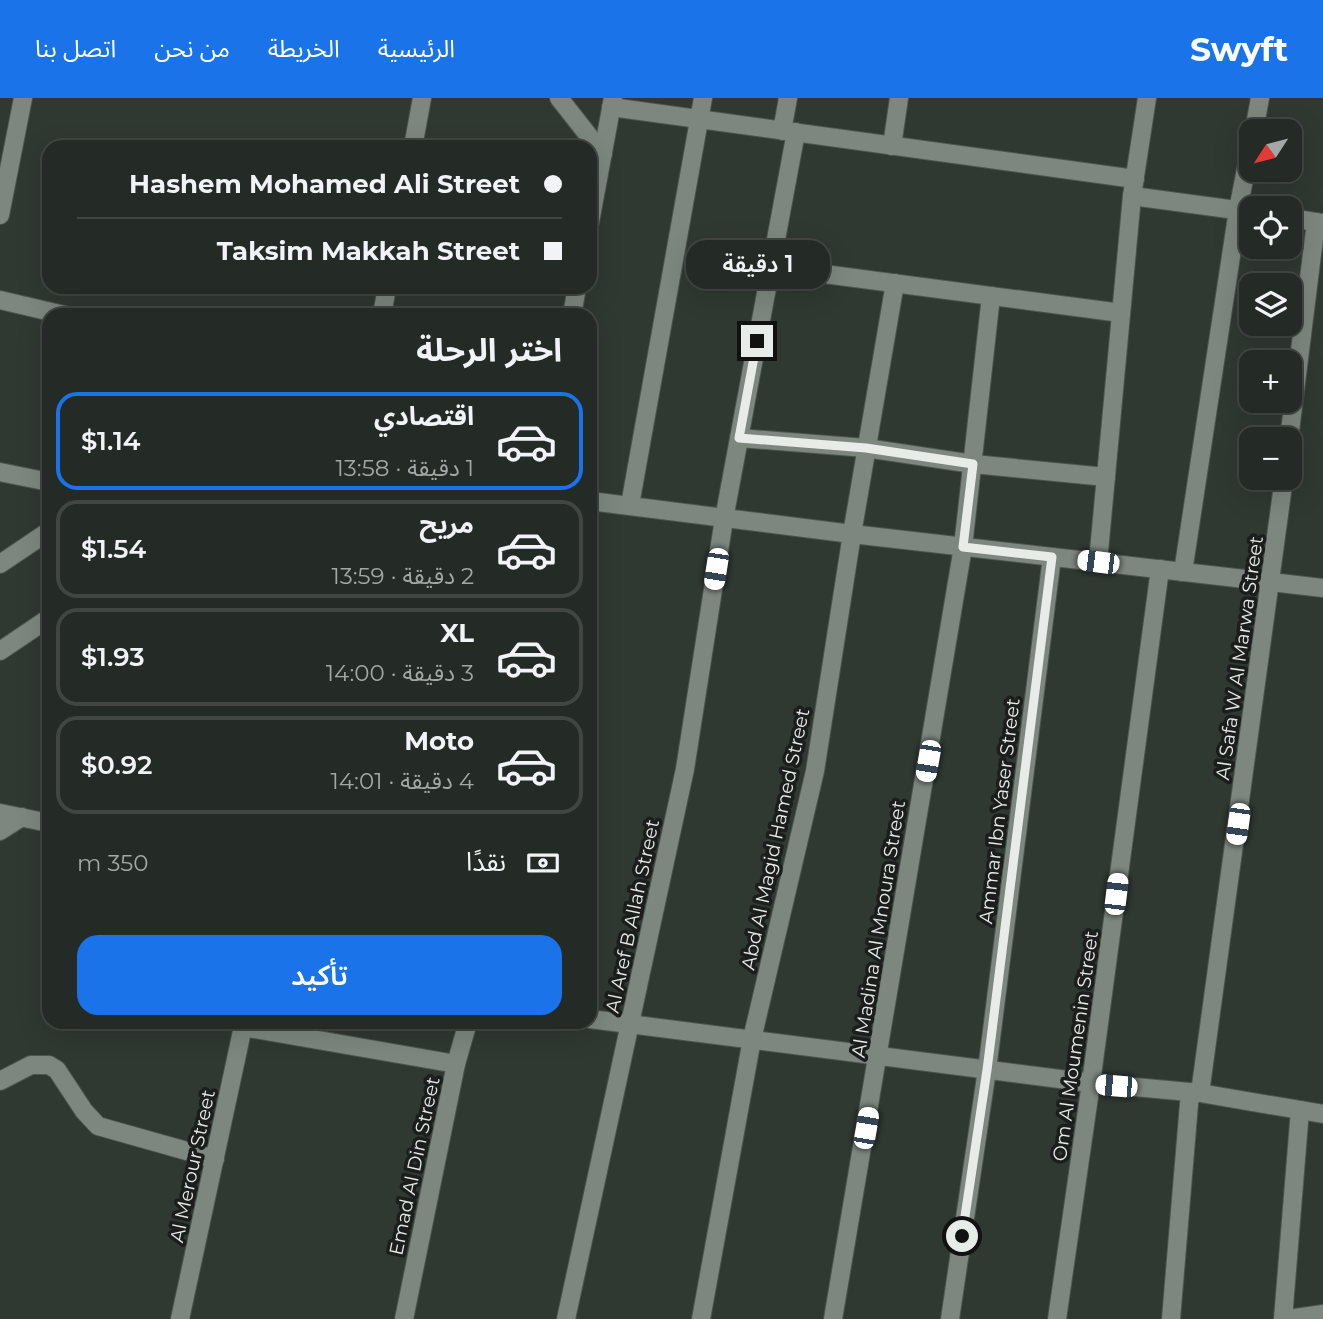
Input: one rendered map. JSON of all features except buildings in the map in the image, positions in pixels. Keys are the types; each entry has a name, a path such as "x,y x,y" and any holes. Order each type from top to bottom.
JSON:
{"street":[{"path":"0,215 23,98"},
{"path":"414,140 422,98"},
{"path":"559,98 593,140"},
{"path":"630,505 703,98"},
{"name":"Al Aref B Allah Street","path":"566,1319 685,769 724,519 771,267 789,132 788,98"},
{"path":"892,146 899,98"},
{"path":"1098,562 1133,188 1147,98"},
{"path":"1256,119 1260,98"},
{"path":"597,185 612,102 699,119 892,146 1133,188 1239,210"},
{"path":"597,146 603,153"},
{"path":"1291,427 1320,223 1302,220"},
{"path":"1183,572 1239,246"},
{"path":"771,267 1121,313"},
{"name":"Abd Al Magid Hamed Street","path":"701,1319 752,1039 815,771 895,283"},
{"name":"Al Madina Al Mnoura Street","path":"833,1319 963,547 991,296"},
{"path":"0,300 42,310"},
{"path":"739,438 866,448 973,464 1106,477"},
{"path":"0,472 42,481"},
{"name":"Al Safa W Al Marwa Street","path":"1171,1319 1195,1092 1282,490"},
{"path":"597,505 630,505 724,519 1323,588"},
{"path":"0,564 42,536"},
{"name":"Ammar Ibn Yaser Street","path":"950,1319 987,1070 1052,557"},
{"name":"Om Al Moumenin Street","path":"1057,1319 1160,569"},
{"path":"0,651 42,623"},
{"path":"0,813 42,821"},
{"path":"0,831 22,817"},
{"path":"597,1020 1091,1083 1195,1092 1323,1114"},
{"name":"Al Merour Street","path":"180,1319 242,1029"},
{"path":"270,1029 456,1064"},
{"name":"Emad Al Din Street","path":"404,1319 456,1064 466,1029"},
{"path":"0,1081 31,1065 49,1065 57,1070 84,1111 98,1126 215,1159"},
{"path":"1283,1319 1300,1110"},
{"path":"1288,1319 1323,1314"}],"route":[{"path":"757,341 739,438 866,448 973,464 963,547 1052,557 987,1070 962,1236"}]}
